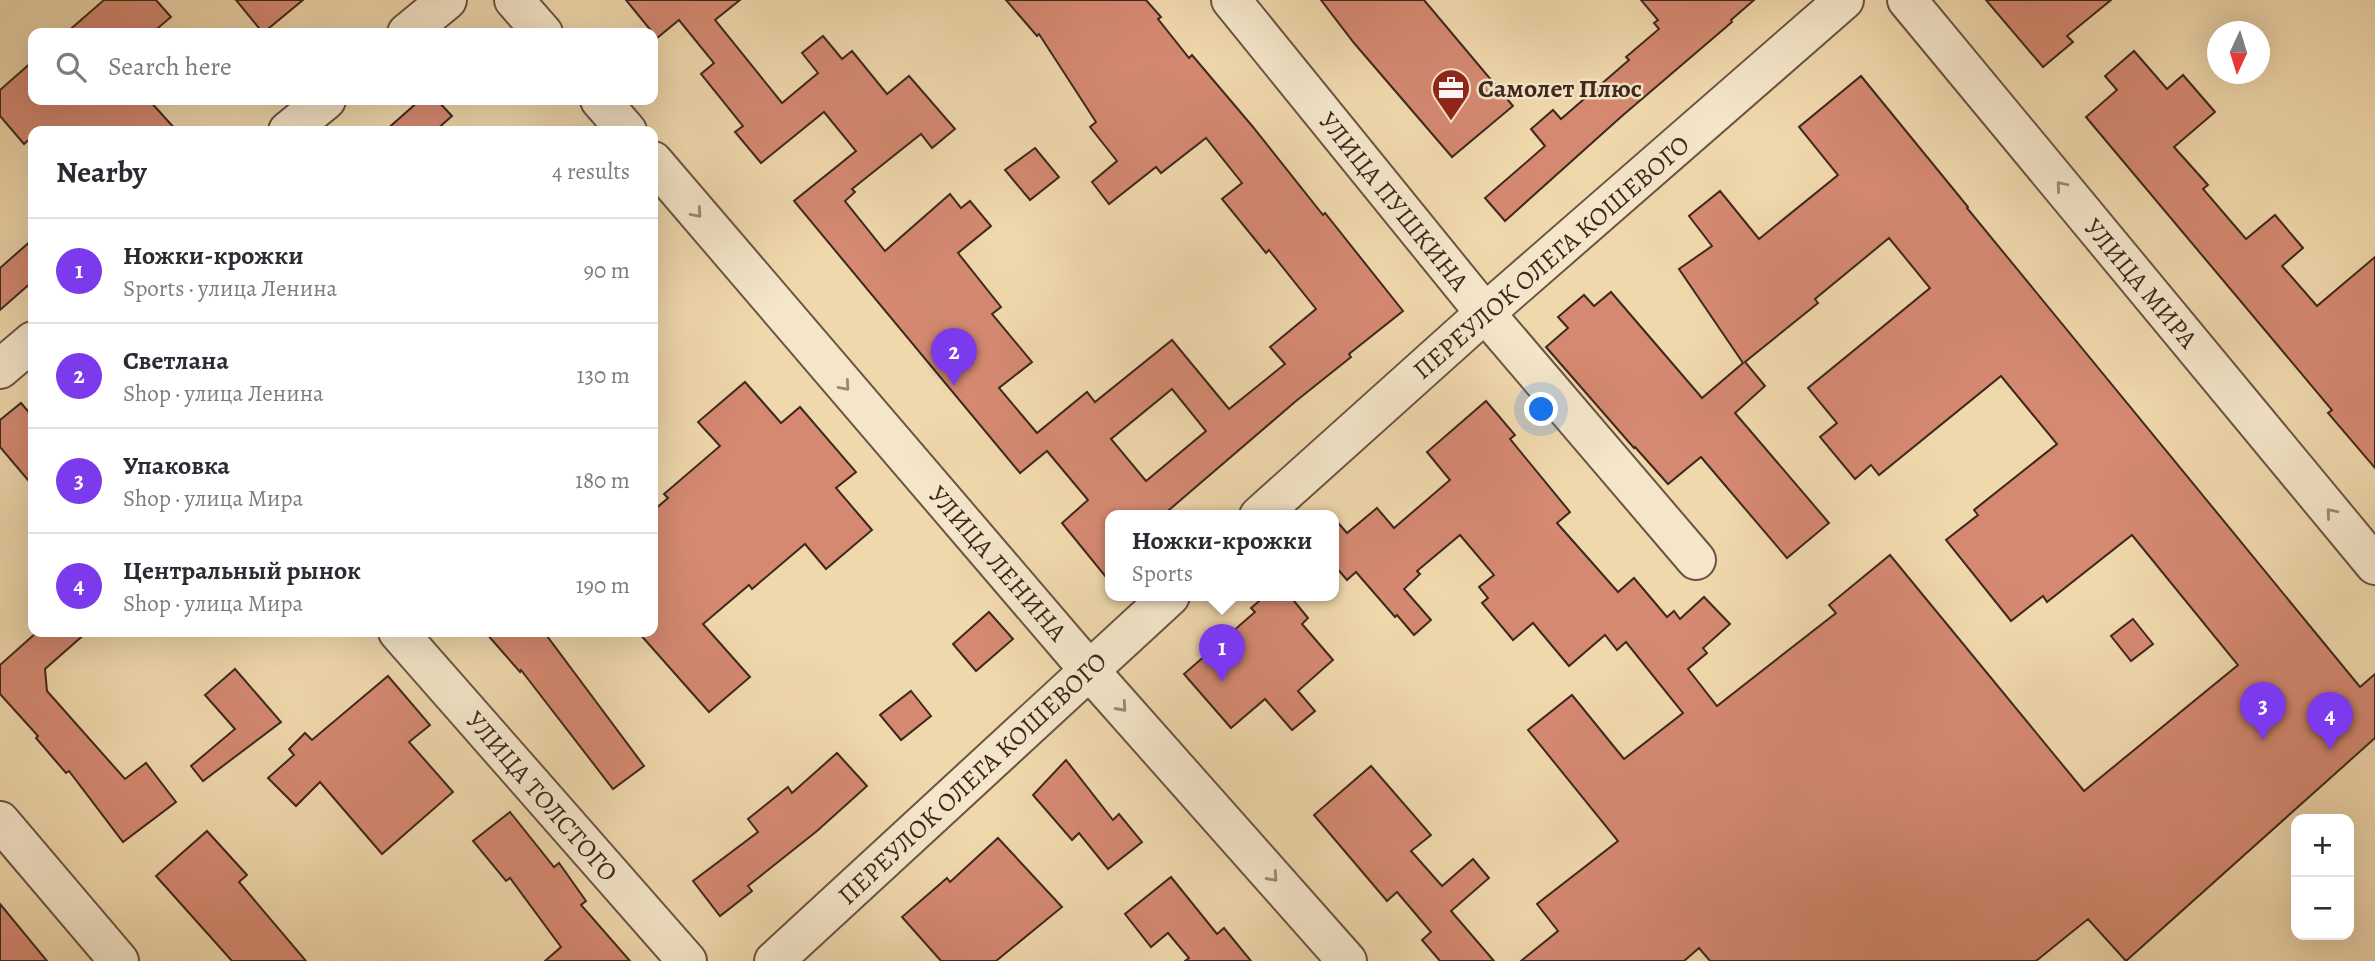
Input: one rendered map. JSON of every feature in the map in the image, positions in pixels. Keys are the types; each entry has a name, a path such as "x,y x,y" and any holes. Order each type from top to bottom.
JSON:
{"street":[{"path":"413,28 447,0"},
{"path":"514,0 539,28"},
{"name":"УЛИЦА ПУШКИНА","path":"1231,0 1485,313 1696,560"},
{"name":"ПЕРЕУЛОК ОЛЕГА КОШЕВОГО","path":"1266,510 1485,313 1844,0"},
{"name":"УЛИЦА МИРА","path":"1907,0 2375,565"},
{"path":"294,126 320,105"},
{"path":"604,105 623,126"},
{"name":"УЛИЦА ЛЕНИНА","path":"658,167 1089,670 1347,961"},
{"path":"0,369 28,345"},
{"name":"ПЕРЕУЛОК ОЛЕГА КОШЕВОГО","path":"774,961 1165,601"},
{"name":"УЛИЦА ТОЛСТОГО","path":"402,637 687,961"},
{"path":"0,821 119,961"}],"building":[{"path":"104,0 156,0 171,17 158,28 72,28"},
{"path":"236,0 303,0 269,28 259,28"},
{"path":"626,0 740,0 715,20 782,103 818,73 802,53 823,36 842,59 852,51 887,94 909,76 955,129 932,148 921,134 852,189 855,192 845,201 885,251 950,194 961,208 970,201 991,226 958,253 1001,307 992,314 1032,362 999,388 1037,433 1087,392 1095,402 1172,340 1229,409 1285,364 1270,347 1316,309 1269,250 1266,253 1222,199 1242,183 1206,138 1161,173 1156,167 1109,204 1092,182 1117,161 1090,127 1096,122 1039,34 1037,36 1006,0 1146,0 1189,58 1192,55 1253,127 1403,311 1349,354 1351,357 1169,510 1105,510 1105,576 1062,523 1088,500 1047,451 1020,473 794,201 856,151 824,112 761,163 735,132 743,126 701,74 714,63 679,20 658,37 658,28 649,28","holes":["1172,389 1206,431 1146,481 1111,439"]},
{"path":"1321,0 1424,0 1513,106 1452,157 1354,43"},
{"path":"1641,0 1754,0 1505,221 1485,198 1545,146 1531,129 1553,110 1561,119 1629,60 1626,57 1659,29 1654,23 1658,20"},
{"path":"1986,0 2111,0 2067,36 2073,42 2043,67"},
{"path":"2134,51 2167,89 2183,75 2215,112 2174,147 2208,185 2203,189 2246,239 2275,215 2303,248 2282,266 2317,306 2375,257 2375,468 2328,413 2332,410 2086,117 2117,90 2105,76"},
{"path":"28,65 28,105 154,105 172,126 28,126 28,140 24,144 0,116 0,90"},
{"path":"1861,76 2360,687 2375,674 2375,738 2126,961 2088,919 2036,961 1710,961 1699,948 1684,961 1521,961 1558,931 1537,904 1618,841 1528,730 1572,695 1624,759 1683,713 1626,642 1617,650 1605,635 1569,666 1533,623 1513,640 1482,603 1488,598 1479,587 1494,575 1460,535 1417,571 1420,574 1404,589 1431,620 1414,635 1356,572 1347,580 1339,571 1339,524 1347,533 1377,508 1394,528 1450,480 1427,452 1486,401 1515,435 1510,439 1570,512 1557,523 1618,592 1634,578 1667,617 1674,611 1680,619 1704,597 1730,624 1703,648 1707,653 1688,669 1717,706 1836,613 1829,605 1890,555 2084,791 2238,665 2132,535 2047,602 2043,596 2011,621 1946,540 1978,515 1974,510 2057,444 2001,376 1879,475 1871,465 1855,479 1820,437 1837,423 1808,388 1930,288 1889,238 1815,299 1818,303 1745,362 1765,386 1735,413 1829,523 1787,558 1701,457 1668,484 1546,347 1568,328 1558,317 1584,295 1594,306 1611,292 1702,398 1743,363 1679,269 1712,246 1689,216 1720,191 1759,239 1838,175 1799,127"},
{"path":"414,105 442,105 452,116 441,126 391,126"},
{"path":"1035,148 1059,177 1030,200 1005,170"},
{"path":"28,243 28,285 0,310 0,268"},
{"path":"745,382 781,423 800,407 856,472 836,488 872,530 826,569 805,544 752,589 749,585 703,624 750,677 709,712 642,637 658,637 658,507 668,498 664,494 720,446 698,422"},
{"path":"21,403 28,411 28,480 0,447 0,420"},
{"path":"1259,601 1294,601 1308,618 1302,624 1333,660 1298,691 1315,711 1292,730 1265,699 1231,728 1184,674 1255,612 1251,608"},
{"path":"989,612 1013,639 976,671 953,644"},
{"path":"2133,619 2153,644 2131,661 2111,636"},
{"path":"31,637 81,637 45,669 47,691 125,779 146,763 176,802 123,842 69,771 66,773 36,738 38,736 0,694 0,665"},
{"path":"489,637 548,637 644,766 613,789 521,670 520,672"},
{"path":"235,669 281,722 203,781 191,766 235,729 205,695"},
{"path":"388,676 430,725 409,742 453,792 382,854 320,782 296,806 268,778 294,755 289,749 305,733 312,740"},
{"path":"911,691 931,716 901,740 880,715"},
{"path":"837,753 867,786 817,831 748,886 752,891 720,916 693,881 758,832 748,819 788,787 792,793"},
{"path":"1066,760 1113,820 1119,814 1142,842 1108,869 1079,833 1072,840 1033,795"},
{"path":"1371,766 1431,835 1411,851 1442,886 1473,859 1489,878 1451,911 1494,961 1440,961 1422,940 1431,932 1397,892 1387,901 1314,815"},
{"path":"510,812 554,867 559,863 586,901 581,905 630,961 545,961 561,947 510,878 506,881 473,841"},
{"path":"207,831 247,875 239,882 306,961 232,961 156,876"},
{"path":"998,838 1062,907 996,961 941,961 902,917 947,878 950,882"},
{"path":"1171,877 1217,934 1224,928 1251,961 1185,961 1189,958 1168,933 1151,947 1125,914"},
{"path":"0,904 47,961 0,961"}],"place":[{"name":"Самолет Плюс","path":"1451,122"},
{"name":"Светлана","path":"954,386"},
{"name":"Ножки-крожки","path":"1222,682"},
{"name":"Упаковка","path":"2263,740"},
{"name":"Центральный рынок","path":"2330,750"}]}
